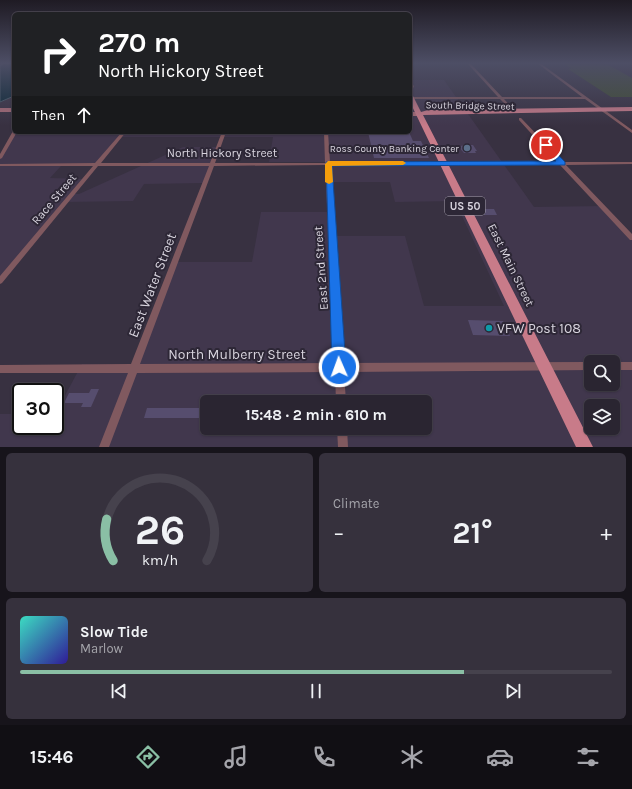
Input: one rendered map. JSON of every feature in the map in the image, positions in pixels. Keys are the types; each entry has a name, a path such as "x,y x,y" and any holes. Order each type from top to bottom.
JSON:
{"main road":[{"name":"East Main Street","path":"412,99 585,447"},
{"name":"South Bridge Street","path":"420,114 502,115 632,109"},
{"name":"South Bridge Street","path":"603,111 632,112"},
{"path":"412,114 420,114"}],"street":[{"path":"487,84 511,109"},
{"path":"567,84 632,132"},
{"path":"412,95 500,98 586,98"},
{"path":"520,119 632,238"},
{"path":"0,158 14,134"},
{"name":"Race Street","path":"0,281 122,134"},
{"name":"East Water Street","path":"104,447 223,134"},
{"name":"East 2nd Street","path":"326,134 341,395"},
{"name":"North Hickory Street","path":"0,165 213,163 632,163"},
{"name":"North Mulberry Street","path":"0,369 584,366"},
{"path":"620,366 632,366"},
{"path":"343,435 344,447"}],"shaded area":[{"path":"412,84 447,84 534,207 603,206 632,238 632,447 0,447 0,414 12,414 12,435 64,435 64,397 82,364 133,365 173,262 252,262 261,212 333,212 335,236 405,236 424,306 504,306 455,201 395,202 390,182 331,182 330,162 269,162 273,137 118,137 94,166 61,166 50,178 83,179 71,194 79,194 183,147 217,147 203,183 144,184 133,201 64,202 0,277 0,155 12,134 412,134"}],"green space":[{"path":"591,84 632,84 632,97 611,97"}],"water":[{"path":"0,84 12,84 12,97 0,102"}],"building":[{"path":"368,134 410,134 413,141 421,141 429,158 374,158"},
{"name":"Ross County Banking Center","path":"473,145 477,151 475,151 476,153 464,153 458,146"},
{"path":"480,209 494,209 497,215 484,215"},
{"name":"VFW Post 108","path":"468,320 503,321 510,336 473,335"},
{"path":"91,389 99,389 91,407 81,407 83,403 64,403 69,393 89,393"},
{"path":"147,408 200,408 200,418 144,418"}],"slow traffic":[{"path":"329,182 328,164 403,163"}],"place":[{"name":"Ross County Banking Center","path":"467,148"},
{"name":"VFW Post 108","path":"489,328"}],"route":[{"path":"339,367 328,164 562,163 546,145"}]}
